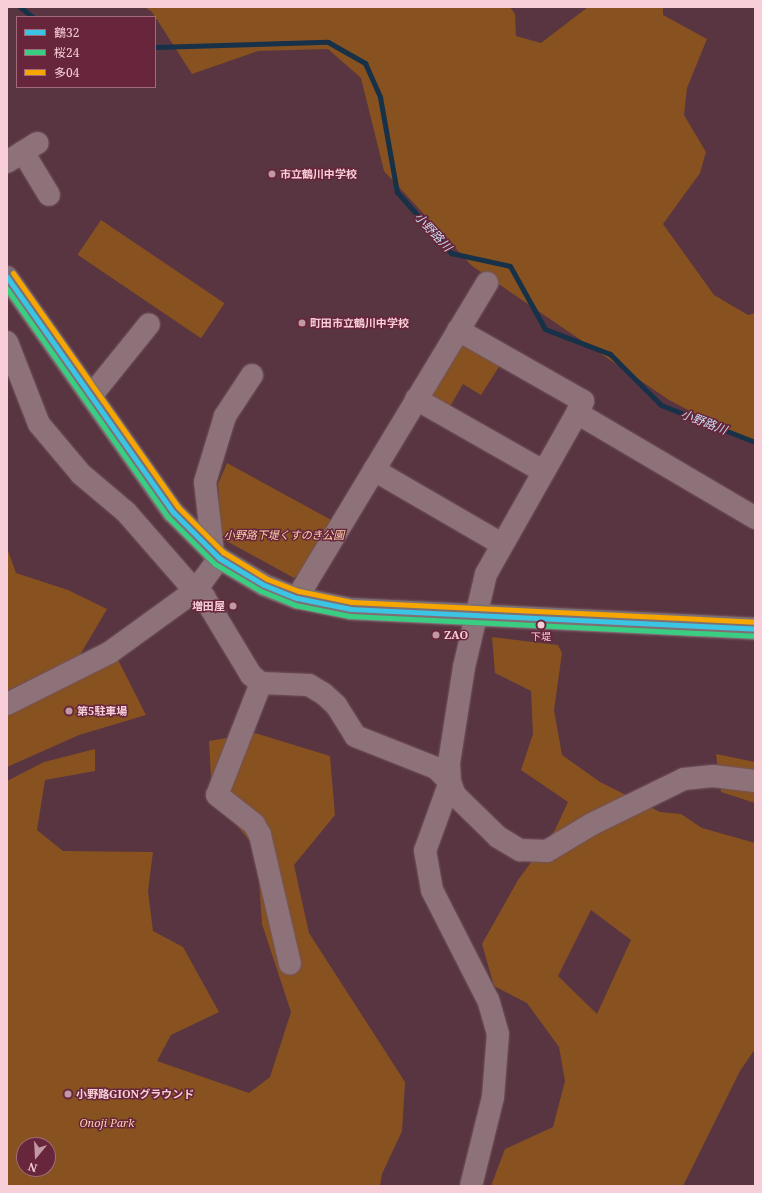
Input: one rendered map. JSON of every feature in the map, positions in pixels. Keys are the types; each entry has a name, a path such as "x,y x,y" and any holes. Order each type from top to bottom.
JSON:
{"main road":[{"path":"7,277 173,512 216,555 264,586 297,598 351,609 755,629"}],"street":[{"path":"22,152 49,195"},
{"path":"297,598 487,283"},
{"path":"91,396 149,324"},
{"path":"458,330 583,401 500,543 486,574 474,615 449,763 450,782 455,795 498,837 520,850 534,853 547,851 592,824 684,779 713,776 755,781"},
{"path":"7,342 44,430 81,474 126,512 204,597 251,675 260,683 309,685 336,705 356,736 416,758 436,768 450,782"},
{"path":"7,704 109,653 196,590 216,555 205,482 225,416 252,375"},
{"path":"416,399 543,471"},
{"path":"577,413 755,518"},
{"path":"374,470 500,543"},
{"path":"260,683 218,795 249,820 260,835 290,964"},
{"path":"450,782 429,835 426,872 488,1000 498,1034 493,1096 471,1186"}],"green space":[{"path":"145,7 510,7 515,14 516,36 541,43 588,7 663,7 663,15 707,39 687,88 684,115 706,152 700,173 663,224 714,295 748,315 755,313 755,445 669,400 472,266 384,171 361,78 328,49 258,51 192,74 152,12"},
{"path":"101,220 225,303 201,338 78,255"},
{"path":"466,340 502,362 481,395 463,384 448,410 429,400 454,344"},
{"name":"小野路下堤くすのき公園","path":"227,463 333,521 310,565 294,578 221,538 218,484"},
{"path":"7,548 16,573 68,590 107,609 80,655 7,691"},
{"path":"492,637 558,645 562,653 554,710 562,755 600,782 660,812 681,814 702,828 755,843 755,1049 740,1071 683,1186 491,1186 505,1149 553,1127 565,1081 559,1047 527,1003 494,986 482,944 518,880 555,830 568,802 521,770 533,734 531,691 495,673","holes":["591,910 631,940 597,1014 558,976"]},
{"path":"110,644 146,715 79,735 7,767 7,696"},
{"name":"Onoji Park","path":"255,733 330,756 335,815 294,865 309,933 405,1082 402,1131 382,1174 380,1186 7,1186 7,781 44,762 95,749 95,771 45,780 37,830 63,851 153,852 148,891 153,931 183,947 219,1012 171,1035 157,1061 249,1093 270,1077 291,1012 262,924 257,850 212,795 209,741"},
{"path":"716,754 755,762 755,803 721,792"}],"waterway":[{"name":"小野路川","path":"20,7 32,16"},
{"name":"小野路川","path":"156,47 328,42 365,63 380,97 397,192 451,253 510,266 545,329 610,354 661,405 755,442"}],"transit line":[{"name":"多04","path":"13,273 178,507 223,552 267,579 299,591 352,602 755,622"},
{"name":"鶴32","path":"7,277 173,512 219,558 264,585 297,598 351,609 755,629"},
{"name":"桜24","path":"7,289 168,517 215,564 261,591 295,605 350,616 755,636"}],"place":[{"name":"市立鶴川中学校","path":"272,174"},
{"name":"町田市立鶴川中学校","path":"302,323"},
{"name":"増田屋","path":"233,606"},
{"name":"下堤","path":"541,625"},
{"name":"ZAO","path":"436,635"},
{"name":"第5駐車場","path":"69,711"},
{"name":"小野路GIONグラウンド","path":"68,1094"}]}
